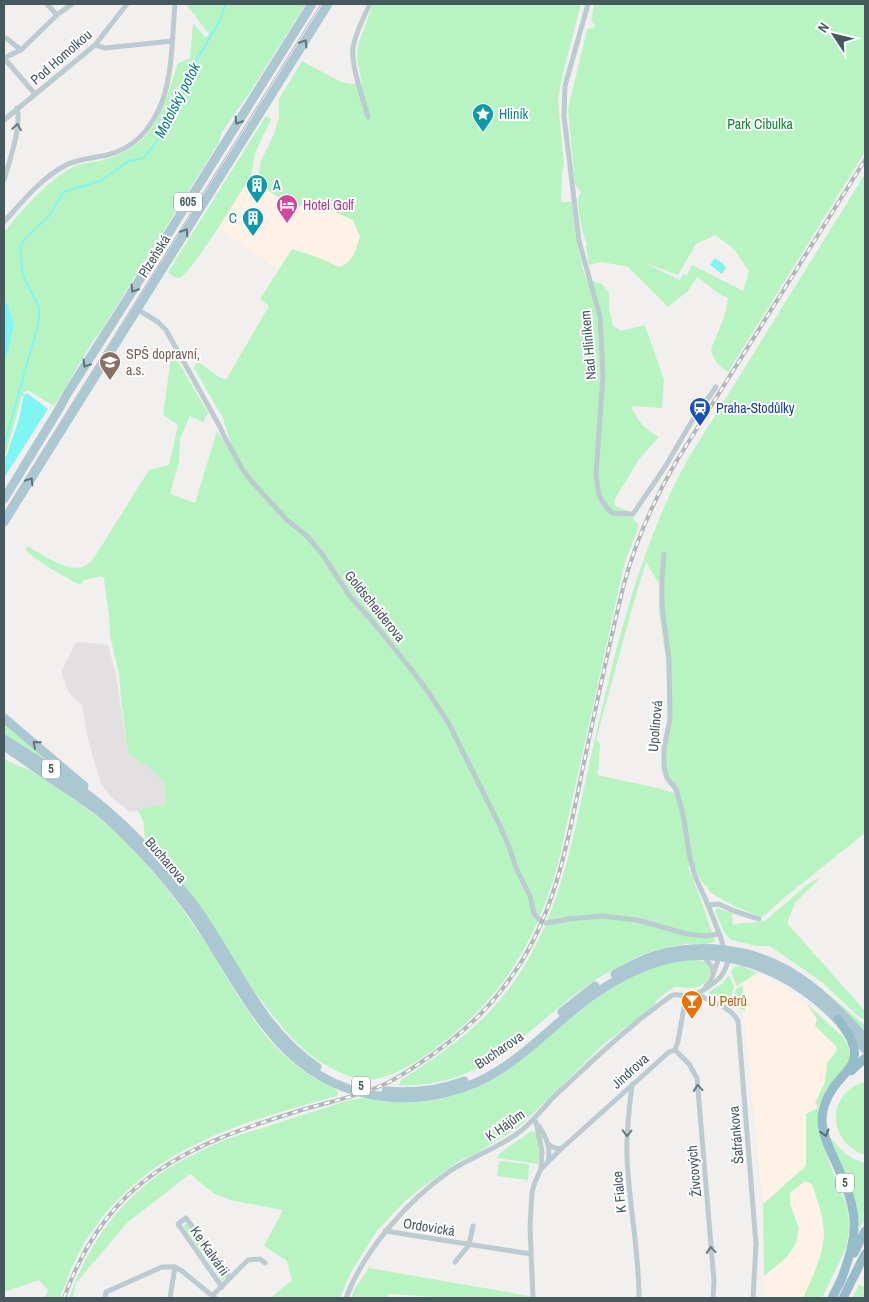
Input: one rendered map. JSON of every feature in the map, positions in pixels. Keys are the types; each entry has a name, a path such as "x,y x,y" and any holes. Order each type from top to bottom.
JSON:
{"highway":[{"name":"5","path":"832,1298 840,1283 852,1245 855,1224 850,1195 829,1145 822,1122 825,1103 855,1058 852,1041 838,1019"},
{"path":"834,1087 865,1058"},
{"path":"840,1283 865,1232"},
{"path":"842,1298 865,1254"}],"main road":[{"name":"Plzeňská","path":"4,499 67,394 312,4"},
{"name":"Plzeňská","path":"4,522 328,4"},
{"path":"4,718 68,771 97,801"},
{"name":"Bucharova","path":"4,739 97,801 167,871 194,906 259,1007 282,1037 304,1057 322,1070 338,1078 375,1090 393,1091 428,1090 458,1083 498,1064 578,998 604,980 646,959 671,952 699,949 755,964 782,976 813,997 838,1019 865,1049"},
{"name":"Bucharova","path":"4,746 124,830"},
{"path":"4,753 30,764"},
{"name":"Bucharova","path":"139,845 183,901 254,1010 277,1040 297,1060 324,1078 373,1095 419,1097 452,1091 478,1082 514,1060 580,1005 617,979 659,961 682,956 740,953 773,963 791,972 828,1001 865,1038"}],"street":[{"path":"47,4 57,15"},
{"path":"35,94 4,58 20,50 57,15 72,4"},
{"name":"Pod Homolkou","path":"4,120 95,44 126,4"},
{"path":"4,222 59,169 78,161 106,156 123,150 134,143 146,131 152,123 164,96 168,81 175,4"},
{"path":"368,117 354,64 353,50 370,4"},
{"name":"Nad Hliníkem","path":"588,4 565,86 564,116 579,241 600,317 603,376 596,474 600,499 612,513 633,514 716,386"},
{"path":"4,40 6,38 9,39 20,50"},
{"path":"95,44 105,48 172,41"},
{"path":"4,180 14,145 19,114 17,108"},
{"name":"Goldscheiderova","path":"137,310 158,322 166,330 243,470 287,520 307,536 322,554 351,598 369,617 429,693 449,724 500,826 516,868 530,896 534,914 540,920"},
{"name":"Upolínová","path":"664,554 662,606 669,659 670,720 664,748 664,767 667,778 676,789 684,814 690,858 695,876 719,934 724,955"},
{"path":"708,905 719,904 759,919"},
{"path":"546,923 569,919 609,917 637,920 688,934 705,936 719,934"},
{"path":"705,988 724,955"},
{"path":"696,994 718,981 722,976 724,955"},
{"path":"702,956 712,967 713,974"},
{"name":"K Hájům","path":"346,1298 354,1279 385,1231 425,1190 451,1171 483,1154 535,1121 550,1101 608,1046 671,996 675,994 686,996 696,994"},
{"name":"Šafránkova","path":"696,994 726,1007 738,1020 756,1244 753,1298"},
{"path":"675,1050 686,996"},
{"name":"Jindrova","path":"533,1298 530,1204 535,1182 541,1169 632,1084 669,1052 675,1050"},
{"name":"Živcových","path":"675,1050 690,1064 697,1078 714,1281 713,1298"},
{"name":"K Fialce","path":"632,1084 627,1156 639,1275 638,1298"},
{"path":"535,1121 547,1139 548,1162"},
{"name":"Jindrova","path":"535,1121 542,1151 541,1169"},
{"path":"548,1145 561,1149"},
{"name":"Ke Kalvárii","path":"222,1287 178,1224 186,1218 230,1278"},
{"name":"Ordovická","path":"455,1262 469,1245 473,1226"},
{"name":"Ordovická","path":"385,1231 531,1254"},
{"path":"105,1298 106,1292 162,1267 175,1267 182,1271 213,1297 248,1260 260,1259 265,1264"},
{"path":"170,1298 175,1267"}],"shaded area":[{"name":"Hotel Golf","path":"249,179 261,179 262,187 297,209 300,205 318,204 353,220 360,237 354,256 347,265 339,267 292,249 278,269 218,228"},
{"path":"80,642 108,645 116,675 128,754 149,767 164,782 167,804 130,812 112,798 101,784 88,740 82,705 69,693 61,672 75,644"},
{"path":"757,973 785,987 816,1011 843,1037 848,1046 850,1057 852,1057 827,1088 818,1108 806,1114 806,1166 763,1204 741,983"},
{"path":"805,1181 812,1184 820,1209 824,1233 822,1249 813,1277 803,1298 763,1298 764,1276 787,1257 796,1243 799,1229 790,1204 790,1193"}],"green space":[{"path":"186,4 306,4 222,132 218,144 54,406 29,391 23,392 4,456 4,359 8,304 4,302 4,232 36,196 63,173 77,165 106,159 126,151 138,143 148,132 163,108 178,63 190,58 193,23 206,38 209,34"},
{"path":"373,4 581,4 558,100 564,165 561,202 572,202 577,241 586,279 602,284 609,293 609,309 613,326 621,331 645,325 664,380 662,408 631,406 642,424 659,437 639,459 615,499 615,506 628,511 639,526 625,562 558,864 541,914 518,959 504,980 489,1000 470,1019 421,1059 387,1076 364,1080 348,1076 327,1066 306,1051 288,1034 250,986 191,894 168,863 146,839 143,821 138,811 166,804 164,782 149,767 128,754 119,674 110,636 104,579 102,576 84,580 80,585 46,566 26,551 27,546 69,567 85,566 94,558 149,470 169,465 178,425 163,415 171,357 176,358 208,413 203,422 190,416 180,439 179,462 170,494 195,503 217,431 242,471 251,478 232,447 223,418 194,368 197,361 226,380 269,306 260,299 292,249 339,267 348,262 353,255 360,237 353,220 318,204 312,211 300,205 297,209 262,187 259,170 279,117 279,99 302,61 341,82 362,85 357,59 358,45"},
{"name":"Park Cibulka","path":"594,4 865,4 865,152 728,372 717,362 711,349 725,315 728,298 697,277 688,291 668,307 628,267 602,262 589,265 587,245 579,209 578,199 581,192 575,185 568,109 587,30 595,25 591,21","holes":["715,235 734,249 749,271 743,291 692,265 687,275 683,274 680,280 642,262 678,275 696,244"]},
{"path":"266,116 271,119 254,158 252,172 217,230 187,272 181,277 173,276 168,272"},
{"path":"865,174 865,833 761,917 734,906 711,893 693,866 688,867 715,941 672,946 637,957 585,987 501,1054 479,1067 455,1078 429,1084 399,1085 401,1080 455,1043 501,999 526,963 549,917 565,869 606,690 627,611 653,533 688,459","holes":["646,562 659,584 659,611 666,660 668,716 662,749 665,780 674,793 597,775 600,744 596,740"]},
{"path":"4,722 62,771 4,734"},
{"path":"4,759 28,769 63,792 123,839 160,880 182,909 250,1014 272,1043 301,1069 338,1092 337,1096 269,1116 204,1140 144,1176 118,1199 89,1235 75,1261 60,1298 45,1298 48,1290 39,1280 4,1292"},
{"path":"821,877 795,903 787,923 865,1011 865,1020 859,1017 823,983 770,946 757,946 731,940 724,932 715,911 717,908 732,913 733,925 766,920 808,884"},
{"path":"692,960 702,961 708,965 710,972 708,979 702,985 695,988 675,987 667,992 655,1002 656,1004 604,1044 518,1128 475,1154 459,1161 403,1203 376,1232 350,1274 340,1298 270,1298 292,1280 287,1261 264,1246 283,1210 230,1200 213,1193 190,1174 128,1222 76,1283 73,1298 69,1298 76,1279 95,1243 119,1210 149,1182 181,1161 227,1139 350,1100 365,1098 388,1102 414,1102 436,1100 469,1091 504,1073 604,993 617,985 644,971 659,966"},
{"path":"737,966 742,966 757,973 737,986 731,972"},
{"path":"729,975 734,987 730,1002 709,994 709,992 722,984"},
{"path":"743,985 745,1011 731,1003 736,989"},
{"path":"820,989 865,1025 865,1033"},
{"path":"806,1003 843,1037 848,1046 850,1057 852,1057 850,1063 827,1088 818,1108 815,1103 825,1082 827,1063 837,1050 836,1046 815,1026 817,1019"},
{"path":"865,1082 865,1155 852,1149 843,1140 836,1118 838,1106 843,1096 852,1088"},
{"path":"818,1108 819,1132 845,1201 849,1230 846,1248 822,1298 803,1298 819,1259 824,1234 822,1215 812,1184 805,1181 790,1193 790,1204 799,1229 796,1243 787,1257 764,1276 763,1204 806,1166 806,1114"},
{"path":"531,1131 537,1133 540,1154 538,1164 497,1158 500,1153"},
{"path":"831,1138 846,1154 865,1163 865,1219 860,1228 852,1192"},
{"path":"499,1161 529,1164 528,1180 497,1176"},
{"path":"188,1223 227,1277 222,1281 183,1226"},
{"path":"369,1268 530,1296 530,1298 450,1298 388,1294 387,1298 351,1298 354,1290"},
{"path":"859,1285 865,1287 865,1298 852,1298"}],"water":[{"path":"715,258 726,268 722,274 710,265"},
{"path":"4,302 8,304 14,325 8,352 4,359"},
{"path":"27,393 48,409 4,478 4,460 19,419 23,398"}],"waterway":[{"name":"Motolský potok","path":"4,445 39,319 39,307 23,276 20,247 25,239 49,216 64,192 100,181 129,161 144,158 161,135 192,68 219,22 226,4"},
{"path":"19,392 25,396"}],"tram line":[{"path":"4,513 321,4"}],"railway":[{"path":"64,1298 82,1256 104,1222 129,1194 158,1171 190,1152 225,1136 263,1122 366,1092 392,1081 452,1040 477,1018 509,980 525,956 538,931 558,878 572,823 624,584 646,522 676,462 865,160"}],"place":[{"name":"Hliník","path":"483,133"},
{"name":"A","path":"257,204"},
{"name":"Hotel Golf","path":"287,224"},
{"name":"C","path":"253,237"},
{"name":"SPŠ dopravní, a.s.","path":"110,381"},
{"name":"Praha-Stodůlky","path":"700,427"},
{"name":"U Petrů","path":"692,1020"}]}
